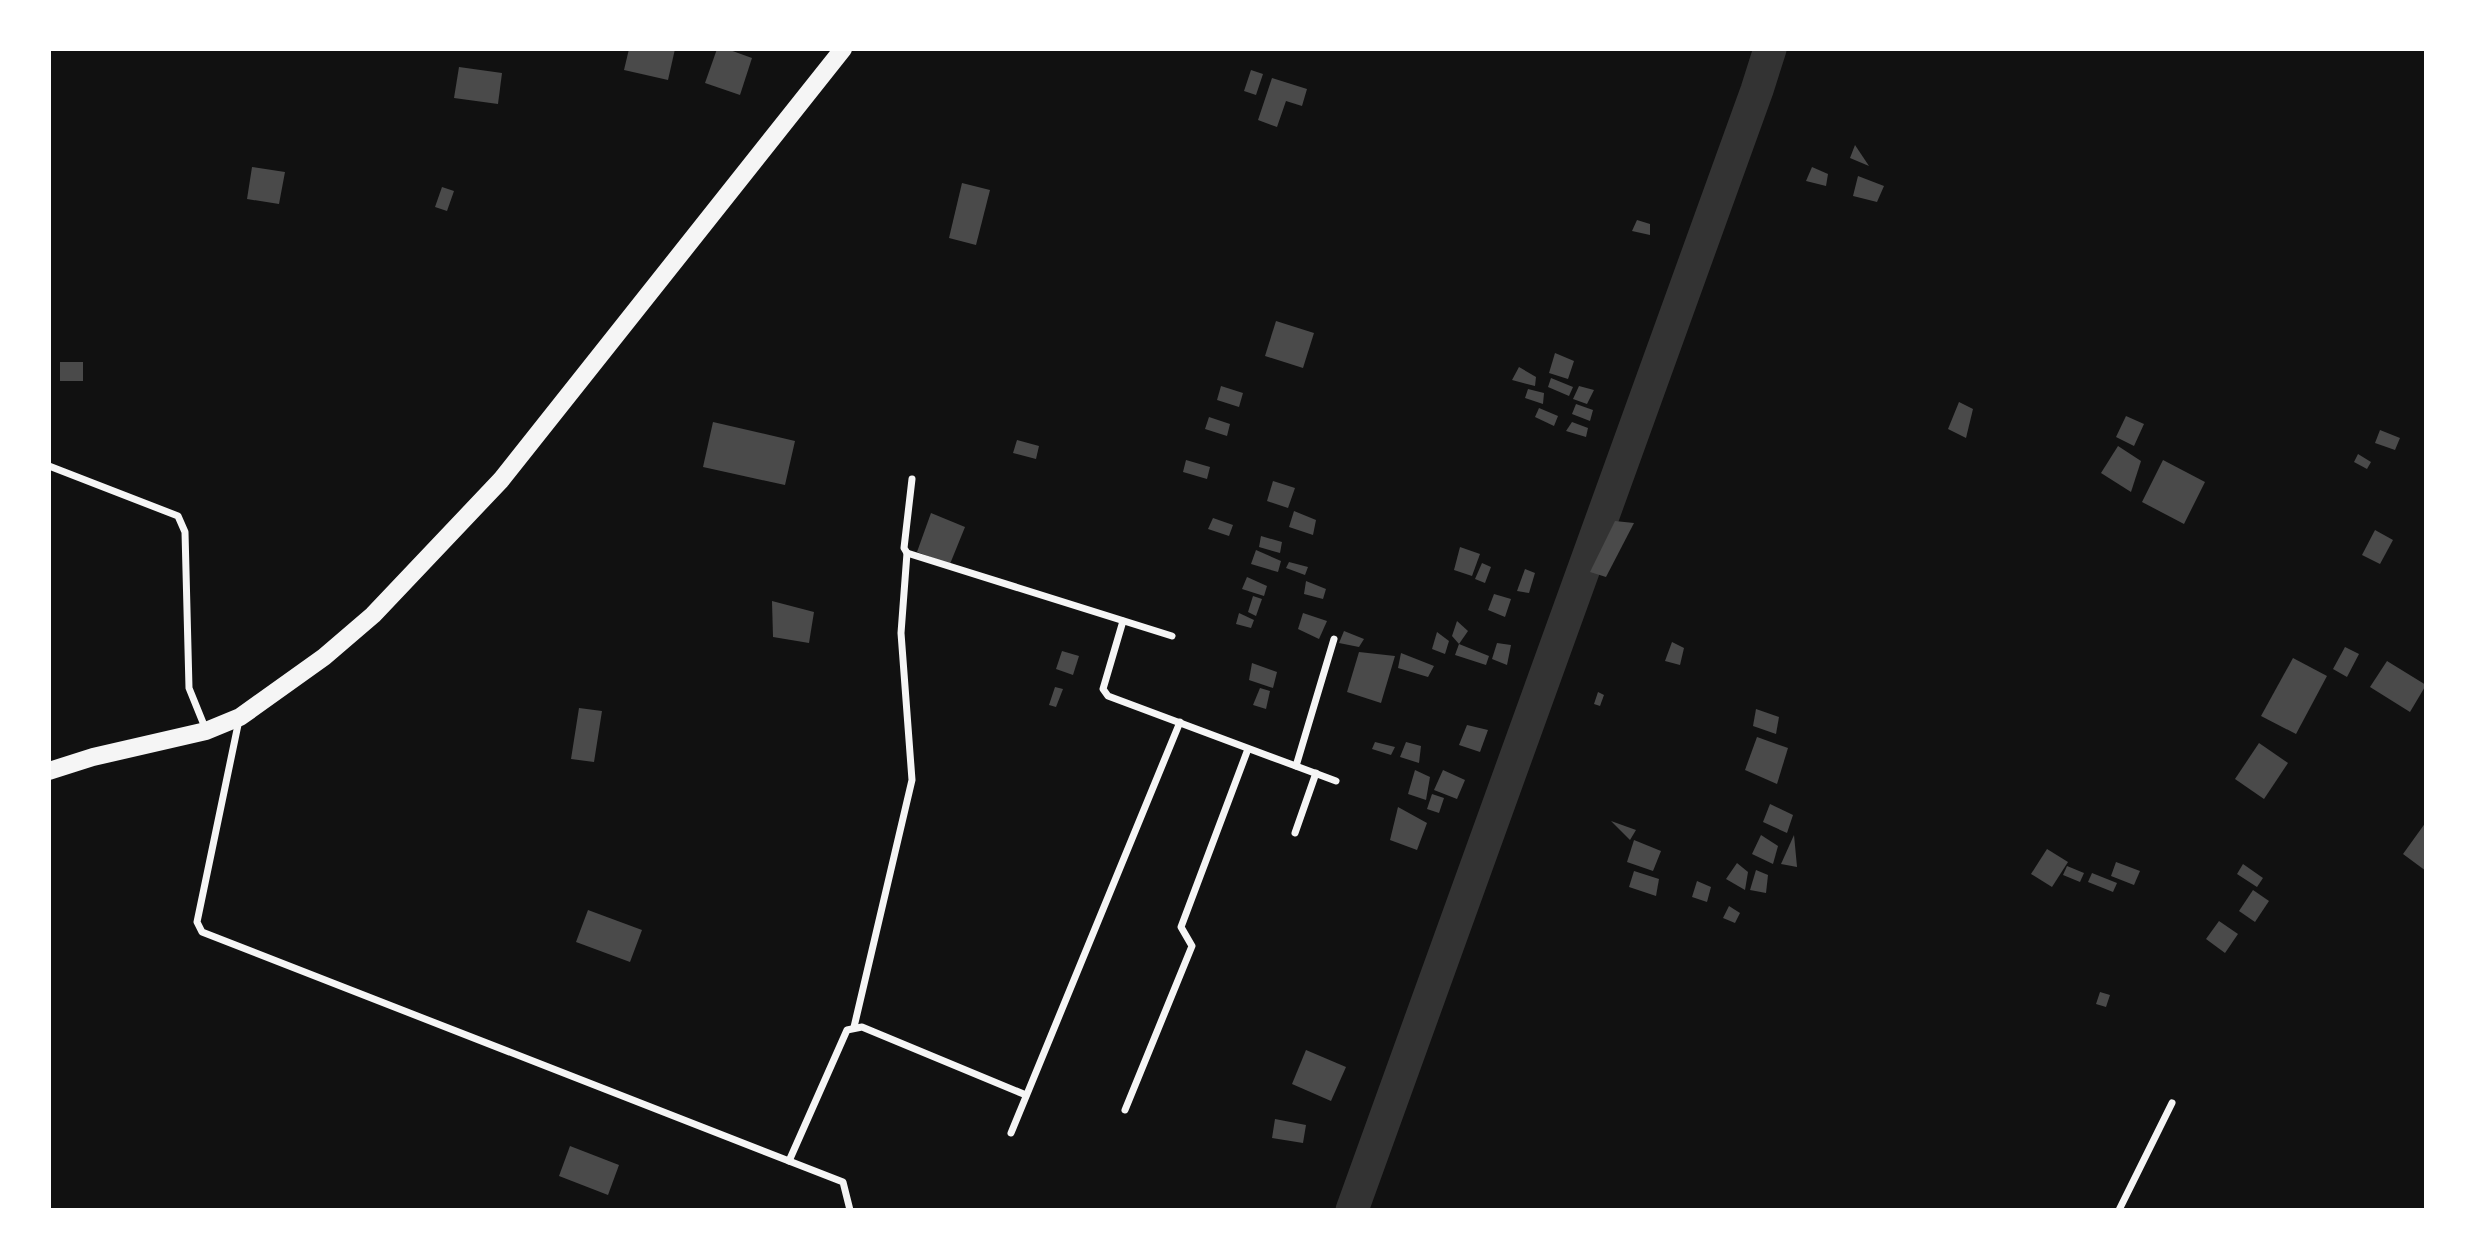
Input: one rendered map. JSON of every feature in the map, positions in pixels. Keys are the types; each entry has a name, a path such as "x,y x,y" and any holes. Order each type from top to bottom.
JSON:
{"main road":[{"path":"49,771 93,757 206,731 240,717 324,657 373,615 501,480 843,49"}],"street":[{"path":"49,466 178,516 185,531 189,688 206,731"},
{"path":"854,1027 912,780 901,633 907,553 904,548 912,479"},
{"path":"907,553 1172,636"},
{"path":"1123,621 1103,689 1108,696 1336,780"},
{"path":"1296,766 1334,639"},
{"path":"240,717 197,922 202,932 842,1182 850,1210"},
{"path":"1011,1133 1180,722"},
{"path":"1125,1110 1192,946 1181,927 1248,749"},
{"path":"1295,833 1315,772"},
{"path":"789,1161 847,1030 854,1027 862,1027 1026,1095"},
{"path":"2119,1210 2172,1104"}],"building":[{"path":"629,49 675,49 668,80 624,70"},
{"path":"717,49 727,49 752,58 740,95 705,83"},
{"path":"459,67 502,73 498,104 454,98"},
{"path":"1251,70 1263,74 1256,95 1244,91"},
{"path":"1272,78 1307,89 1302,106 1286,101 1277,127 1258,120"},
{"path":"1855,145 1869,166 1850,158"},
{"path":"252,167 285,172 279,204 247,199"},
{"path":"1812,167 1828,174 1826,186 1806,181"},
{"path":"1858,176 1884,186 1877,202 1853,196"},
{"path":"962,183 990,190 976,245 949,238"},
{"path":"442,187 454,191 447,211 435,207"},
{"path":"1637,220 1650,224 1650,235 1632,231"},
{"path":"1276,321 1314,333 1303,368 1265,356"},
{"path":"1555,353 1574,361 1568,379 1549,373"},
{"path":"60,362 83,362 83,381 60,381"},
{"path":"1519,367 1536,377 1535,386 1512,380"},
{"path":"1551,378 1573,387 1569,396 1548,387"},
{"path":"1221,386 1243,393 1239,407 1217,400"},
{"path":"1579,386 1594,390 1587,404 1573,399"},
{"path":"1528,389 1544,393 1543,404 1525,398"},
{"path":"1959,402 1973,409 1966,438 1948,429"},
{"path":"1576,404 1593,410 1590,421 1572,414"},
{"path":"1539,408 1558,416 1554,426 1535,417"},
{"path":"2126,416 2144,424 2134,446 2116,437"},
{"path":"1209,417 1230,424 1227,436 1205,429"},
{"path":"713,422 795,441 785,485 703,467"},
{"path":"1572,422 1588,428 1586,437 1566,431"},
{"path":"2380,430 2400,438 2395,450 2375,443"},
{"path":"1017,440 1039,446 1036,459 1013,453"},
{"path":"2118,446 2141,461 2131,492 2101,473"},
{"path":"2358,454 2371,462 2367,469 2354,462"},
{"path":"1186,460 1210,467 1207,479 1183,472"},
{"path":"2163,460 2205,482 2184,524 2142,502"},
{"path":"1273,481 1295,488 1288,508 1267,501"},
{"path":"1294,511 1316,520 1313,535 1289,527"},
{"path":"931,513 965,527 950,564 917,552"},
{"path":"1213,518 1233,525 1229,536 1208,529"},
{"path":"1615,521 1634,523 1606,577 1590,572"},
{"path":"2375,530 2393,540 2380,564 2362,555"},
{"path":"1261,536 1282,542 1280,553 1259,547"},
{"path":"1460,547 1480,554 1472,576 1454,570"},
{"path":"1256,550 1281,561 1278,572 1251,564"},
{"path":"1289,562 1308,567 1305,575 1286,568"},
{"path":"1482,563 1491,567 1485,583 1475,579"},
{"path":"1525,569 1535,573 1529,593 1517,591"},
{"path":"1247,577 1267,586 1264,596 1242,589"},
{"path":"1306,581 1326,589 1323,599 1304,594"},
{"path":"1494,594 1511,599 1505,617 1488,610"},
{"path":"1253,596 1262,599 1256,616 1248,612"},
{"path":"772,601 814,612 809,643 773,637"},
{"path":"1239,613 1254,620 1251,628 1236,624"},
{"path":"1303,613 1327,621 1319,639 1298,629"},
{"path":"1457,621 1468,631 1459,644 1452,636"},
{"path":"1344,631 1364,639 1359,647 1339,643"},
{"path":"1437,632 1449,641 1445,654 1432,649"},
{"path":"1672,642 1684,648 1680,665 1665,661"},
{"path":"1497,643 1511,645 1507,665 1492,659"},
{"path":"1459,644 1489,656 1486,665 1455,655"},
{"path":"2345,647 2359,654 2347,677 2333,669"},
{"path":"1062,651 1079,656 1073,675 1056,669"},
{"path":"1359,652 1395,656 1381,703 1347,692"},
{"path":"1401,653 1434,666 1428,677 1398,668"},
{"path":"2293,658 2327,676 2296,734 2261,716"},
{"path":"2387,661 2426,685 2410,712 2370,687"},
{"path":"1252,663 1277,672 1273,688 1249,680"},
{"path":"1055,687 1063,689 1056,707 1049,705"},
{"path":"1260,688 1270,691 1266,709 1253,705"},
{"path":"1598,692 1604,695 1600,706 1594,704"},
{"path":"579,708 602,711 594,762 571,759"},
{"path":"1756,709 1779,717 1776,734 1753,726"},
{"path":"1467,725 1488,730 1480,752 1459,745"},
{"path":"1757,737 1788,748 1777,784 1745,770"},
{"path":"1375,742 1395,747 1391,755 1372,749"},
{"path":"1406,742 1421,746 1419,763 1400,757"},
{"path":"2259,743 2288,763 2264,799 2235,779"},
{"path":"1415,770 1430,777 1426,800 1408,794"},
{"path":"1443,770 1465,780 1457,799 1434,790"},
{"path":"1432,794 1444,798 1439,813 1427,809"},
{"path":"1770,804 1793,815 1787,833 1763,822"},
{"path":"1398,807 1427,823 1417,850 1390,840"},
{"path":"1611,821 1636,830 1630,840"},
{"path":"2426,822 2426,871 2403,854"},
{"path":"1761,835 1778,846 1773,864 1752,854"},
{"path":"1794,835 1797,867 1781,864"},
{"path":"1634,840 1661,851 1653,871 1627,862"},
{"path":"2047,849 2068,862 2052,887 2031,874"},
{"path":"2116,862 2140,871 2134,885 2111,876"},
{"path":"1737,863 1748,872 1745,890 1726,879"},
{"path":"2243,864 2263,878 2257,887 2237,874"},
{"path":"2067,866 2084,873 2080,882 2063,875"},
{"path":"1756,870 1768,875 1766,893 1750,890"},
{"path":"1634,871 1659,879 1656,896 1629,887"},
{"path":"2092,873 2117,883 2113,892 2088,882"},
{"path":"1697,881 1711,887 1707,902 1692,897"},
{"path":"2253,890 2269,901 2255,922 2239,911"},
{"path":"1729,906 1740,913 1735,923 1723,918"},
{"path":"588,910 642,930 630,962 576,942"},
{"path":"2219,921 2238,934 2225,953 2206,939"},
{"path":"2100,992 2110,995 2106,1007 2096,1004"},
{"path":"1306,1050 1346,1067 1331,1101 1292,1084"},
{"path":"1275,1119 1306,1125 1303,1143 1272,1138"},
{"path":"570,1146 619,1165 608,1195 559,1176"}],"waterway":[{"path":"1352,1210 1770,49"}]}
